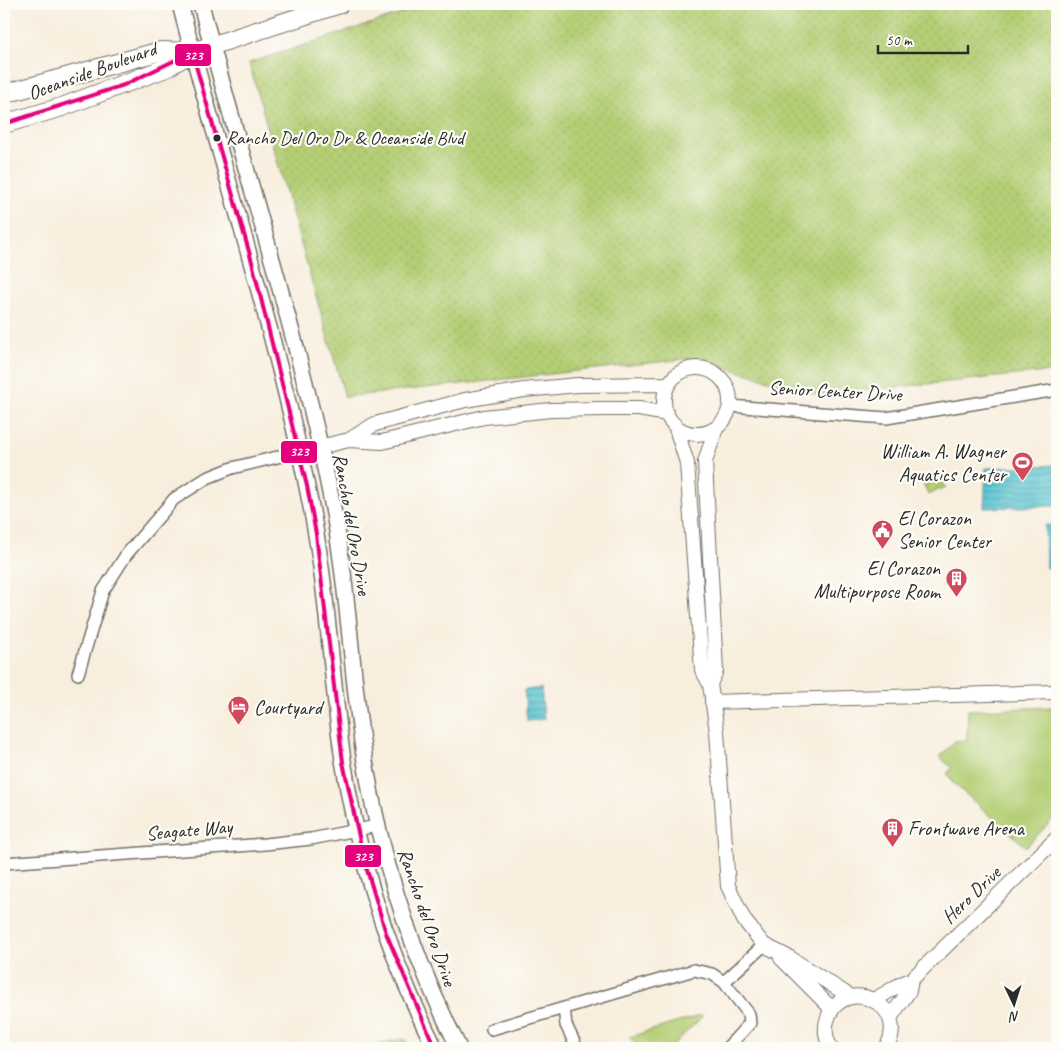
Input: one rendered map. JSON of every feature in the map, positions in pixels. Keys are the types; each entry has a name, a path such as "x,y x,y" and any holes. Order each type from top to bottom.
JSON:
{"main road":[{"name":"Rancho del Oro Drive","path":"180,4 252,262 316,534 343,762 357,830 386,933 435,1048"},
{"name":"Rancho del Oro Drive","path":"201,4 272,256 319,447 340,548 364,759 384,855 409,934 442,1014 459,1048"},
{"name":"Oceanside Boulevard","path":"4,124 62,107 166,68 192,52 340,4"},
{"name":"Oceanside Boulevard","path":"4,94 161,51 192,52"}],"street":[{"path":"710,684 716,671 705,462 716,428 727,414 730,406 730,395 726,384 718,376 709,370 698,368 686,370 677,376 669,384 664,398 687,464 702,670 710,684 717,732 728,886 744,920 784,963 828,1005 830,1012"},
{"path":"349,440 375,424 465,400 524,390 578,385 669,384"},
{"name":"Senior Center Drive","path":"730,406 886,418 1057,390"},
{"path":"78,674 103,591 126,555 174,498 207,478 232,468 349,440 382,442 484,417 552,410 639,409 671,419 682,430 700,434 716,428"},
{"path":"712,702 1057,692"},
{"name":"Seagate Way","path":"4,863 265,844 377,826"},
{"name":"Hero Drive","path":"874,1000 883,996 900,983 911,980 1057,838"},
{"path":"724,982 770,948"},
{"path":"770,948 851,997"},
{"path":"492,1029 694,970 712,974 724,982 749,1014 750,1023 727,1048"},
{"name":"Hero Drive","path":"890,1018 909,991 911,980"},
{"path":"830,1048 825,1029 830,1012 843,1000 851,997 874,1000 886,1010 890,1018 891,1036 886,1048"},
{"path":"564,1008 566,1025 577,1048"}],"green space":[{"path":"431,4 1057,4 1057,371 819,395 694,358 345,397 249,63"},
{"path":"938,473 946,487 928,495 922,480"},
{"path":"1057,707 1057,815 1026,847 952,782 947,774 952,768 940,757 955,741 967,740 968,710"},
{"path":"702,1015 670,1048 666,1045 663,1048 640,1048 629,1037"},
{"path":"405,1039 411,1048 343,1048"}],"water":[{"name":"William A. Wagner Aquatics Center","path":"1057,465 1057,506 984,508 986,468"},
{"path":"1045,525 1057,525 1057,568 1046,568"},
{"path":"541,688 544,719 527,721 524,690"}],"transit line":[{"name":"323","path":"4,124 124,85 192,52 252,262 307,486 316,534 343,762 364,860 386,933 435,1048"}],"place":[{"name":"Rancho Del Oro Dr & Oceanside Blvd","path":"217,138"},
{"name":"William A. Wagner Aquatics Center","path":"1022,481"},
{"name":"El Corazon Senior Center","path":"882,549"},
{"name":"El Corazon Multipurpose Room","path":"956,598"},
{"name":"Courtyard","path":"238,726"},
{"name":"Frontwave Arena","path":"892,847"}]}
